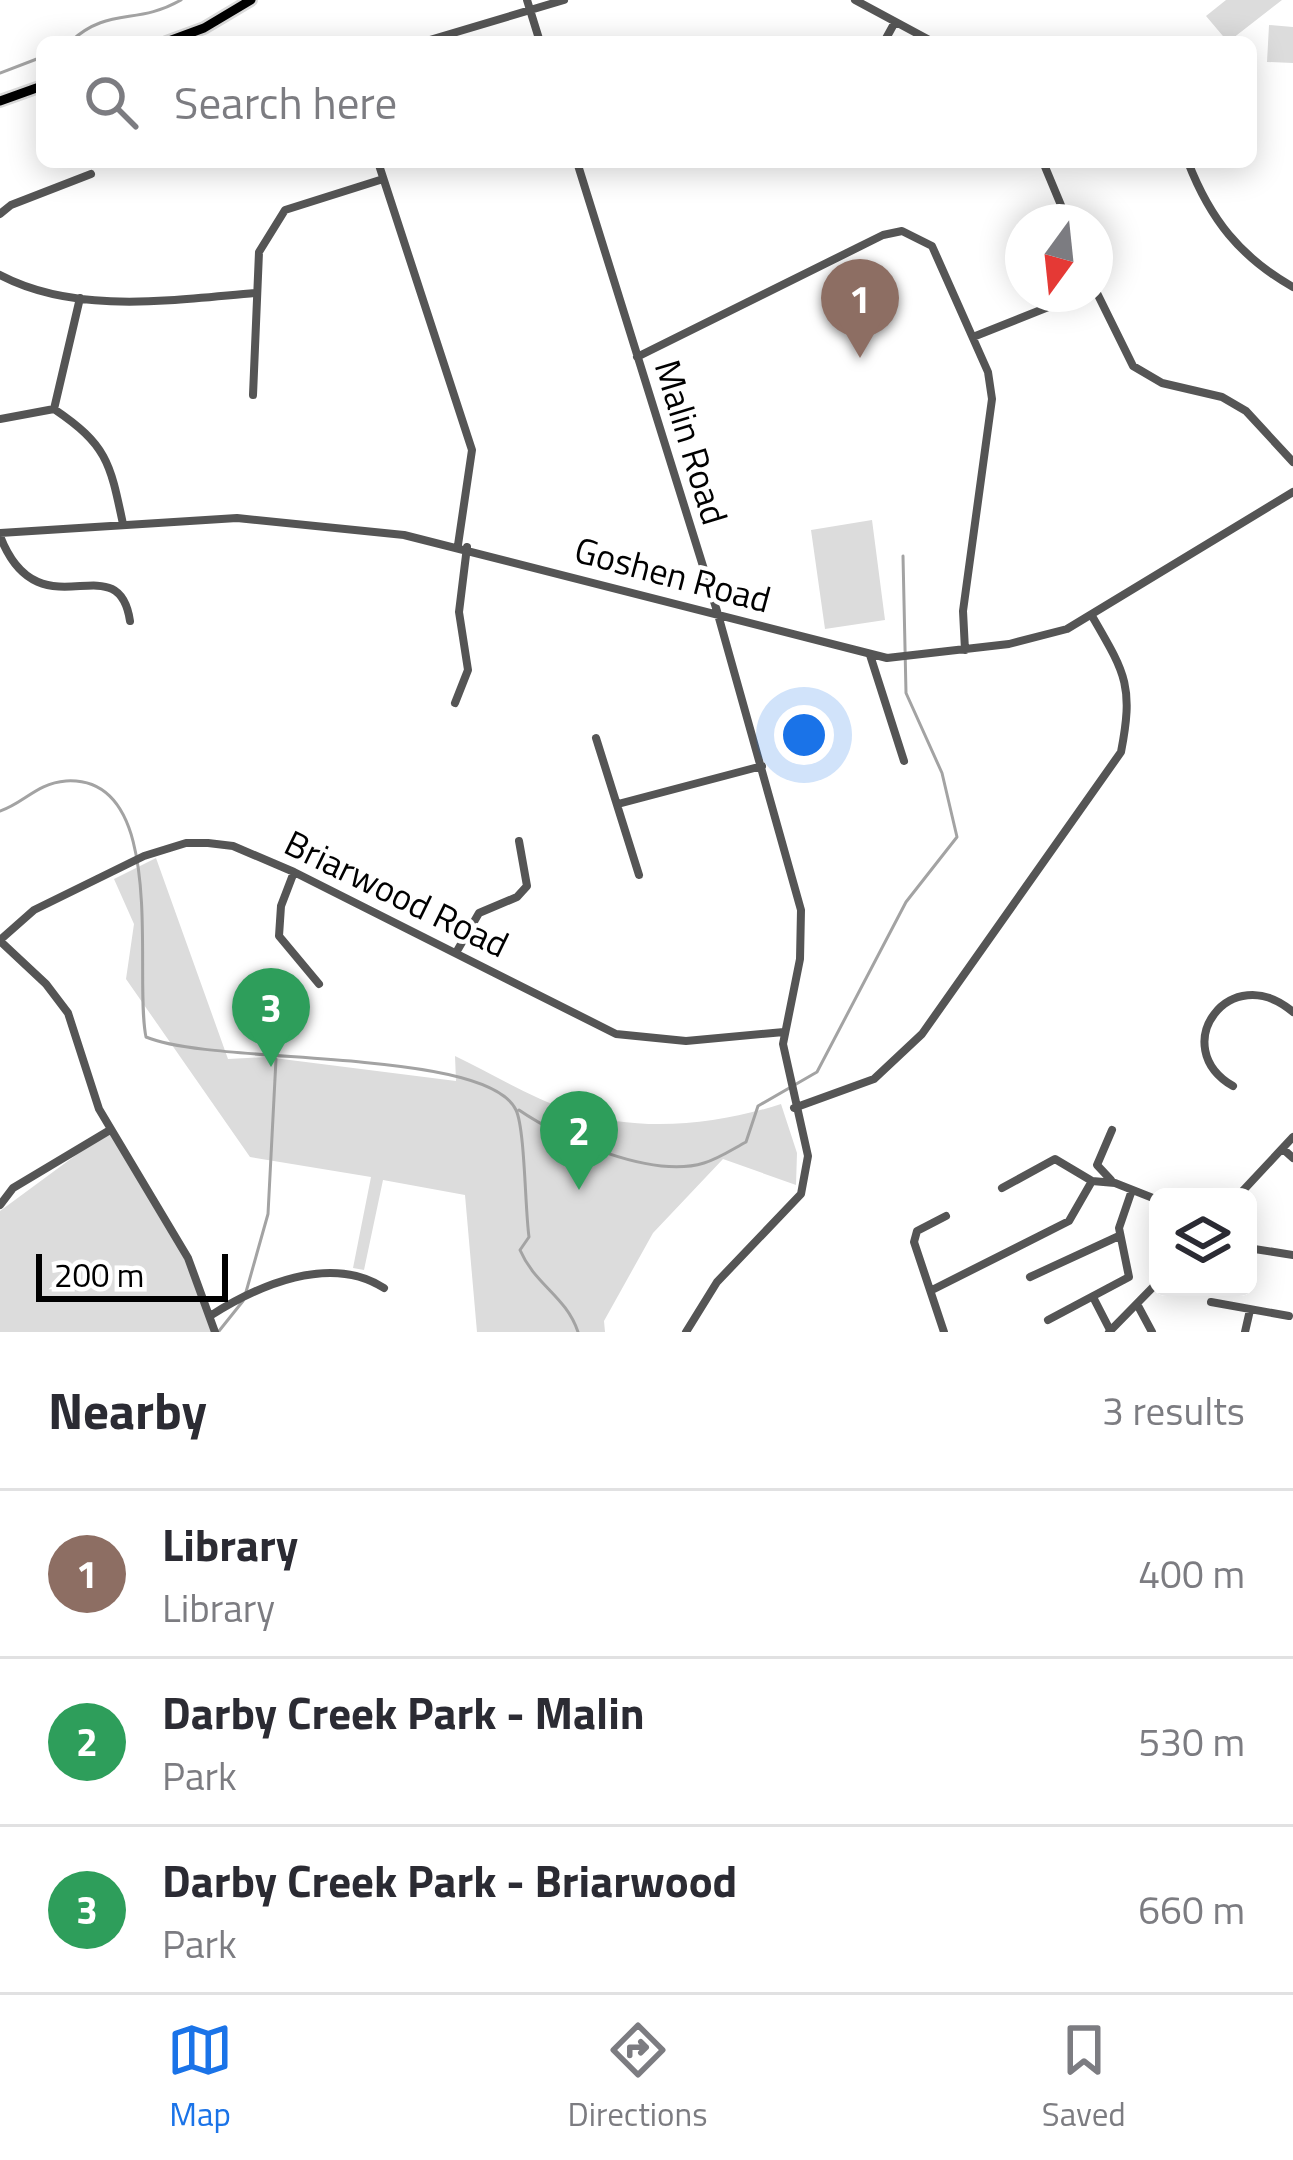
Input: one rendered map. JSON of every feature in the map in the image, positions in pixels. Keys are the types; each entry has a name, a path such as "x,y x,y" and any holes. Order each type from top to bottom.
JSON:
{"main road":[{"path":"182,36 250,0"},
{"path":"0,101 36,88"}],"street":[{"path":"440,36 529,5 563,0"},
{"path":"855,0 922,36"},
{"path":"529,5 538,36"},
{"path":"888,36 896,22"},
{"path":"379,168 410,250 472,450 459,612 468,670 454,703"},
{"name":"Malin Road","path":"579,168 717,610 801,910 800,959 784,1032 794,1108 808,1156 801,1194 717,1282 686,1332"},
{"path":"1046,168 1060,204"},
{"path":"1191,168 1213,216 1233,243 1260,268 1293,286"},
{"path":"0,214 11,205 91,174"},
{"path":"253,395 259,252 285,210 380,181"},
{"path":"637,357 883,235 902,231 932,246 973,338 992,400 963,611 965,650"},
{"path":"0,275 22,286 80,298 153,302 255,293"},
{"path":"53,409 80,298"},
{"path":"973,338 1037,312"},
{"path":"1106,312 1133,366 1162,383 1222,398 1246,411 1293,462"},
{"path":"0,419 53,409 93,435 110,462 124,524"},
{"name":"Goshen Road","path":"0,535 253,519 463,546 717,610 870,655 905,659 1041,638 1092,616 1293,492"},
{"path":"0,535 22,577 40,586 101,585 115,590 128,603 130,621"},
{"path":"794,1108 874,1079 922,1034 1120,752 1128,716 1126,674 1092,616"},
{"path":"870,655 904,761"},
{"path":"596,738 639,875"},
{"path":"618,804 762,765"},
{"path":"457,951 479,913 517,897 527,886 519,841"},
{"name":"Briarwood Road","path":"0,940 34,910 144,856 186,843 208,843 233,846 294,872 616,1034 686,1041 784,1032"},
{"path":"294,872 281,906 279,936 319,984"},
{"path":"0,940 63,1004 110,1130 188,1258 215,1332"},
{"path":"1233,1086 1214,1073 1206,1056 1206,1031 1218,1009 1238,996 1260,994 1293,1012"},
{"path":"0,1205 13,1188 110,1130"},
{"path":"1112,1130 1097,1166 1114,1183"},
{"path":"1246,1188 1293,1137"},
{"path":"1283,1149 1293,1158"},
{"path":"1002,1188 1055,1160 1092,1181 1114,1183 1149,1197"},
{"path":"932,1290 1069,1221 1092,1181"},
{"path":"1048,1320 1131,1272 1119,1237 1132,1190"},
{"path":"944,1332 915,1234 946,1216"},
{"path":"1030,1277 1119,1237"},
{"path":"1257,1250 1293,1256"},
{"path":"210,1316 308,1274 356,1278 384,1288"},
{"path":"1093,1297 1110,1331 1149,1291"},
{"path":"1211,1302 1289,1316"},
{"path":"1137,1304 1152,1332"},
{"path":"1245,1332 1250,1309"}],"shaded area":[{"path":"1226,0 1282,0 1236,36 1223,36 1206,16"},
{"path":"1269,25 1293,27 1293,63 1267,62"},
{"path":"872,520 885,620 825,629 811,530"},
{"path":"156,858 228,1059 266,1057 456,1081 455,1056 557,1106 624,1122 678,1124 781,1104 797,1153 796,1185 723,1159 653,1233 604,1321 605,1332 477,1332 465,1195 383,1180 364,1270 353,1268 371,1177 250,1157 126,979 134,924 114,879"},
{"path":"110,1130 176,1238 219,1332 0,1332 0,1211"}],"waterway":[{"path":"78,36 97,24 181,0"},
{"path":"0,73 36,59"},
{"path":"519,1110 558,1133 608,1153 683,1167 709,1161 746,1142 758,1106 817,1072 906,902 957,837 942,773 906,693 903,556"},
{"path":"0,811 47,785 66,781 99,788 121,810 134,843 140,884 146,1037 228,1052 404,1067 456,1076 495,1090 516,1110 521,1134 529,1237 520,1250 578,1332"},
{"path":"246,1292 268,1214 276,1059"},
{"path":"219,1331 243,1301"}],"place":[{"name":"Library","path":"860,358"},
{"name":"Darby Creek Park - Briarwood","path":"271,1067"},
{"name":"Darby Creek Park - Malin","path":"579,1190"}]}
